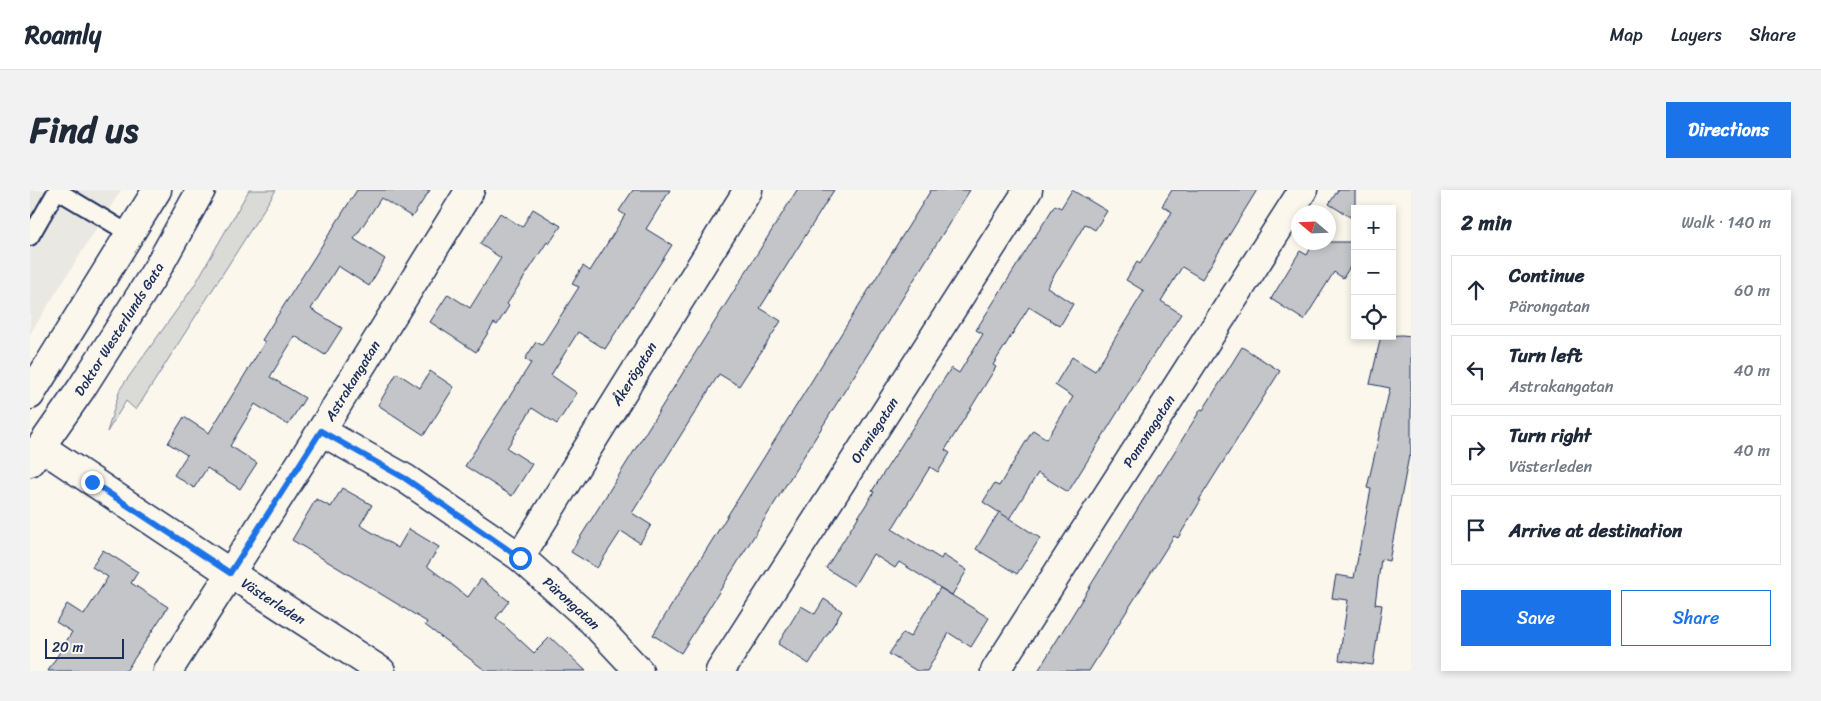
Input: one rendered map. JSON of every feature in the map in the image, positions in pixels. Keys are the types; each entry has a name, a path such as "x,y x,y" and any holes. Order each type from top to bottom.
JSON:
{"street":[{"path":"30,395 157,190"},
{"name":"Doktor Westerlunds Gata","path":"35,455 81,389 152,277 201,190"},
{"name":"Astrakangatan","path":"168,671 321,431 470,190"},
{"name":"Åkerögatan","path":"520,558 748,190"},
{"name":"Oraniegatan","path":"720,671 1028,190"},
{"name":"Pomonagatan","path":"995,671 1303,190"},
{"name":"Pärongatan","path":"321,431 406,479 520,558 592,621 639,671"},
{"name":"Västerleden","path":"35,455 230,573 381,671"}],"lane":[{"path":"30,237 57,191 130,234"}],"shaded area":[{"path":"30,190 121,190 30,334"},
{"path":"249,190 276,190 136,410 126,401 107,432 120,389 194,286"}],"building":[{"path":"357,190 430,190 412,217 381,198 354,239 385,259 369,286 338,266 311,309 342,328 325,355 295,336 270,377 305,398 288,425 255,404 230,446 257,463 240,489 207,468 194,488 174,475 187,455 168,443 184,417 209,433 265,342 262,340"},
{"path":"633,190 670,190 646,229 672,245 605,349 578,332 551,375 577,393 557,424 532,408 507,448 532,464 512,496 465,466 531,363 525,359 536,342 542,345 579,287 572,284 583,266 590,271 625,215 619,211"},
{"path":"797,190 834,190 760,308 781,321 739,386 719,374 632,513 651,525 640,543 621,531 597,568 571,552"},
{"path":"931,190 970,190 681,653 653,635"},
{"path":"1072,190 1107,211 1095,230 1085,224 1047,287 1073,304 1060,326 1029,307 993,365 996,367 945,450 950,453 938,472 930,467 892,529 941,559 943,555 967,570 952,595 899,562 895,568 873,554 854,586 826,568 874,492 872,491 951,368 959,373 983,334 976,330 1055,205 1061,208"},
{"path":"1172,190 1257,190 1202,279 1182,267 1161,301 1181,314 1157,349 1068,492 1038,473 1009,519 983,502 994,484 999,486 1033,430 1047,439 1073,397 1055,385 1072,357 1095,371 1144,291 1126,280 1137,262 1140,264 1172,212 1162,206"},
{"path":"1338,190 1355,190 1355,205 1351,205 1351,218 1336,208 1336,205 1329,204"},
{"path":"533,209 561,226 549,244 547,242 507,304 509,306 497,325 494,323 476,352 430,322 448,294 470,308 501,258 480,244 500,213 522,227"},
{"path":"1336,242 1351,242 1351,265 1343,278 1334,272 1304,320 1271,299 1300,251 1307,255 1310,250 1336,250"},
{"path":"1396,335 1411,336 1411,457 1409,456 1389,561 1381,559 1375,604 1382,605 1373,665 1339,660 1348,600 1332,598 1336,575 1354,578 1371,489 1367,488 1390,388 1370,384 1380,340 1396,340"},
{"path":"1242,347 1280,371 1199,500 1201,500 1178,538 1174,536 1089,671 1038,671 1159,474 1201,409 1203,410"},
{"path":"430,371 454,387 424,435 378,405 397,373 420,388"},
{"path":"342,488 372,505 360,525 398,548 409,529 439,547 427,566 468,597 481,579 509,601 496,618 534,653 550,637 586,671 486,671 425,625 427,622 292,540 316,499 331,507"},
{"path":"999,512 1040,538 1017,574 976,549"},
{"path":"103,550 138,572 131,583 168,607 126,671 48,671 72,632 56,622 67,604 84,615 108,577 92,567"},
{"path":"940,588 989,618 971,647 949,633 927,671 917,671 889,654 903,633 910,637"},
{"path":"824,599 842,611 809,664 778,644 801,606 815,614"}],"route":[{"path":"92,482 230,573 321,431 406,479 520,558"}]}
